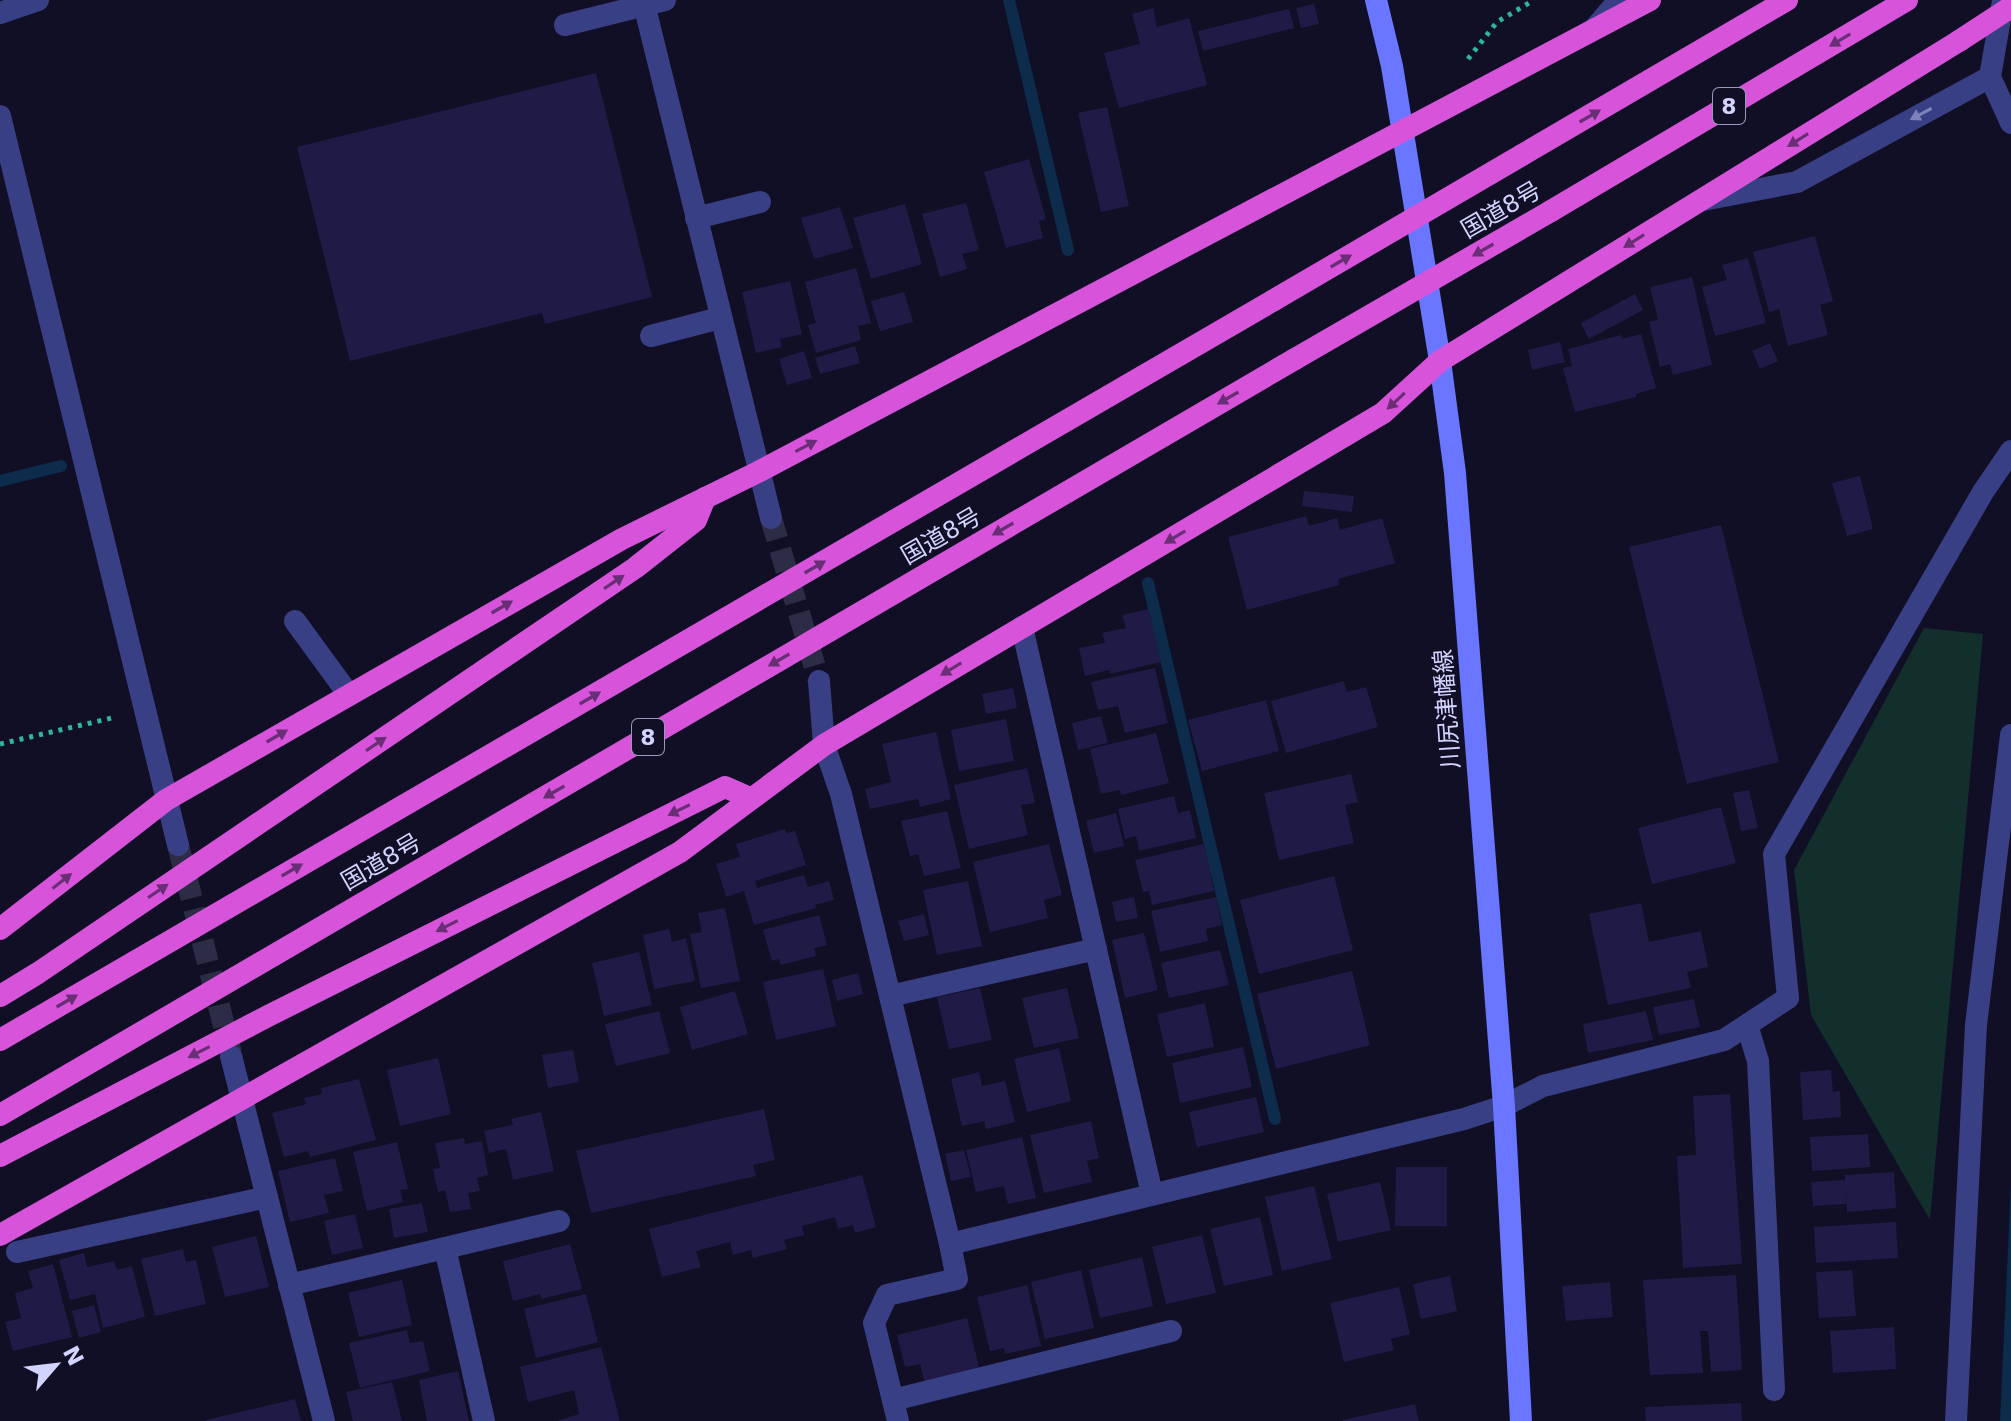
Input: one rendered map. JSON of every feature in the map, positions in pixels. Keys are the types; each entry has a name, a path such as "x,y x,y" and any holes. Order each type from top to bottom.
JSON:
{"highway":[{"path":"0,929 166,800 622,539 758,472 1650,0"},
{"name":"国道8号","path":"0,1040 1787,0"},
{"name":"国道8号","path":"0,1115 1551,211 1907,0"},
{"path":"0,1235 680,852 824,745 1383,413 1440,361 2011,7"},
{"path":"0,996 635,568 696,520 705,498"},
{"path":"0,1156 268,1016 725,787 750,798"}],"main road":[{"name":"川尻津幡線","path":"1376,0 1392,66 1455,473 1504,1106 1521,1421"}],"street":[{"path":"0,13 38,0"},
{"path":"1592,32 1619,0"},
{"path":"2003,0 1990,77 2011,123"},
{"path":"565,25 651,2 696,218 771,518"},
{"path":"1701,200 1797,182 1990,77"},
{"path":"0,116 178,845"},
{"path":"696,218 760,202"},
{"path":"651,336 720,318"},
{"path":"950,1244 1504,1106 1543,1086 1724,1040 1788,998 1774,854 1983,492 2011,451"},
{"path":"295,621 349,695"},
{"path":"1022,627 1152,1194"},
{"path":"819,681 824,745 841,794 957,1279 887,1295 874,1323 896,1411 1171,1331"},
{"path":"1956,1421 1976,1025 2011,735"},
{"path":"890,996 1096,949"},
{"path":"1747,1025 1758,1061 1774,1390"},
{"path":"231,1056 324,1421"},
{"path":"17,1252 267,1197"},
{"path":"289,1285 559,1221"},
{"path":"445,1248 484,1421"}],"path":[{"path":"1465,97 1460,70 1497,22 1534,0"},
{"path":"0,744 145,710"}],"green space":[{"path":"1924,628 1983,634 1930,1220 1811,1015 1794,870"}],"water":[{"path":"2011,1183 2011,1421 2000,1421"}],"building":[{"path":"1314,4 1319,24 1301,28 1296,8"},
{"path":"1153,8 1157,27 1189,18 1207,85 1119,108 1104,53 1140,44 1132,14"},
{"path":"1289,9 1294,28 1203,51 1198,31"},
{"path":"596,73 652,297 545,324 542,313 350,361 297,147"},
{"path":"1107,107 1129,206 1101,212 1078,113"},
{"path":"1029,159 1046,219 1039,221 1043,238 1006,248 984,172"},
{"path":"966,203 979,250 962,254 967,269 940,277 922,214"},
{"path":"905,204 922,264 871,279 853,218"},
{"path":"840,207 853,248 814,259 801,218"},
{"path":"1815,236 1833,301 1820,305 1828,335 1788,346 1779,309 1769,312 1753,252"},
{"path":"1748,258 1766,323 1715,336 1702,287 1727,280 1722,265"},
{"path":"856,268 871,323 858,326 861,340 816,353 808,325 816,323 805,282"},
{"path":"1692,277 1712,365 1673,375 1670,364 1660,367 1649,322 1658,320 1650,287"},
{"path":"790,281 802,334 780,339 782,347 756,353 742,292"},
{"path":"904,292 913,322 880,331 871,301"},
{"path":"1635,294 1643,310 1589,339 1581,323"},
{"path":"1641,334 1656,388 1636,394 1636,397 1575,412 1563,368 1572,366 1568,349 1621,335 1622,339"},
{"path":"1560,342 1565,362 1532,370 1528,350"},
{"path":"1770,343 1778,361 1760,369 1752,351"},
{"path":"855,346 860,363 820,374 815,358"},
{"path":"804,351 812,378 787,385 779,359"},
{"path":"1860,476 1873,529 1847,536 1832,483"},
{"path":"1304,491 1354,496 1352,512 1302,506"},
{"path":"1306,516 1309,526 1337,518 1340,530 1382,518 1395,563 1338,579 1339,585 1247,610 1228,537"},
{"path":"1721,525 1779,762 1687,784 1629,547"},
{"path":"1149,609 1161,662 1110,674 1109,670 1085,676 1079,648 1105,643 1102,633 1126,628 1122,615"},
{"path":"1155,668 1168,723 1125,733 1118,706 1098,710 1091,682"},
{"path":"1344,681 1347,692 1366,687 1378,727 1286,753 1271,701"},
{"path":"1013,688 1017,708 986,714 982,694"},
{"path":"1266,700 1279,751 1202,771 1188,720"},
{"path":"1101,716 1108,743 1078,750 1072,723"},
{"path":"1006,719 1014,761 959,771 951,730"},
{"path":"936,732 951,799 920,807 918,799 870,809 865,789 891,782 882,744"},
{"path":"1156,733 1169,783 1121,795 1120,790 1101,794 1090,749"},
{"path":"1027,768 1035,803 1021,805 1028,835 969,849 954,785"},
{"path":"1351,774 1358,802 1345,805 1354,843 1279,860 1264,793"},
{"path":"1749,790 1758,828 1741,831 1733,793"},
{"path":"1174,796 1178,813 1190,810 1196,838 1139,851 1136,836 1125,839 1118,809"},
{"path":"1721,807 1736,863 1652,884 1638,828"},
{"path":"947,811 961,868 924,876 918,854 910,856 901,821"},
{"path":"1116,813 1124,846 1094,853 1086,821"},
{"path":"785,829 786,833 795,831 806,865 755,881 757,888 804,875 808,887 829,881 834,900 754,925 744,891 726,897 716,864 740,857 736,844"},
{"path":"1049,844 1062,895 1044,900 1048,918 990,932 973,862"},
{"path":"1204,844 1214,891 1152,905 1149,891 1143,892 1135,860"},
{"path":"1334,876 1353,950 1259,974 1240,900"},
{"path":"968,881 982,946 937,955 923,890"},
{"path":"1134,897 1138,918 1116,922 1112,902"},
{"path":"1216,897 1222,925 1206,929 1208,941 1160,952 1151,911"},
{"path":"1641,903 1649,942 1701,931 1708,967 1687,972 1691,988 1608,1005 1589,914"},
{"path":"725,908 740,981 701,988 690,934 702,932 698,913"},
{"path":"924,914 929,935 904,941 898,921"},
{"path":"819,915 827,945 814,948 816,956 781,965 779,959 772,961 763,930"},
{"path":"669,929 672,942 686,938 695,981 654,989 643,935"},
{"path":"1144,933 1158,990 1125,998 1112,940"},
{"path":"1220,950 1229,985 1169,998 1161,963"},
{"path":"639,952 652,1005 604,1016 592,963"},
{"path":"823,969 836,1026 776,1040 763,982"},
{"path":"1352,971 1370,1045 1276,1069 1257,994"},
{"path":"858,973 863,994 837,1001 832,980"},
{"path":"980,988 992,1040 949,1049 937,997"},
{"path":"1067,988 1079,1038 1034,1048 1022,998"},
{"path":"735,991 748,1034 692,1050 680,1007"},
{"path":"1694,999 1700,1027 1659,1035 1653,1007"},
{"path":"1205,1003 1214,1047 1167,1057 1157,1014"},
{"path":"659,1011 670,1053 616,1066 605,1024"},
{"path":"1646,1011 1653,1040 1588,1053 1583,1024"},
{"path":"1243,1047 1252,1087 1180,1103 1172,1063"},
{"path":"1059,1048 1071,1101 1027,1112 1014,1059"},
{"path":"573,1050 579,1082 548,1088 542,1055"},
{"path":"438,1058 451,1114 400,1126 387,1070"},
{"path":"1831,1070 1833,1092 1840,1091 1841,1117 1803,1120 1800,1072"},
{"path":"979,1072 982,1086 1005,1081 1015,1122 986,1129 984,1121 962,1126 951,1079"},
{"path":"359,1079 376,1140 310,1157 308,1151 284,1157 272,1113 306,1104 304,1098 322,1094 321,1088"},
{"path":"1730,1094 1742,1264 1683,1268 1677,1156 1696,1155 1693,1096"},
{"path":"1256,1097 1264,1132 1197,1147 1189,1112"},
{"path":"764,1109 775,1160 753,1165 756,1176 591,1213 576,1151"},
{"path":"541,1112 554,1171 513,1180 506,1149 489,1153 484,1131 513,1125 511,1119"},
{"path":"1091,1121 1099,1158 1087,1161 1092,1182 1044,1193 1030,1135"},
{"path":"1868,1134 1870,1167 1812,1171 1810,1137"},
{"path":"1022,1137 1036,1198 1008,1204 1004,1186 976,1192 966,1150"},
{"path":"464,1138 465,1144 482,1141 488,1175 477,1178 480,1191 468,1193 471,1209 450,1212 445,1190 438,1192 433,1169 440,1168 435,1143"},
{"path":"397,1142 408,1189 400,1190 403,1202 367,1211 353,1152"},
{"path":"964,1150 971,1177 951,1181 945,1154"},
{"path":"335,1158 343,1191 324,1195 329,1213 290,1222 278,1171"},
{"path":"1396,1167 1447,1167 1447,1226 1395,1226"},
{"path":"1894,1172 1896,1208 1847,1212 1846,1191 1846,1204 1813,1206 1811,1182 1845,1180 1845,1175"},
{"path":"862,1175 876,1227 855,1233 853,1225 838,1229 835,1217 802,1226 804,1235 784,1240 787,1249 753,1258 751,1250 733,1255 730,1242 696,1251 701,1267 662,1277 649,1229"},
{"path":"1380,1182 1391,1230 1338,1242 1327,1194"},
{"path":"1314,1186 1332,1259 1282,1271 1265,1197"},
{"path":"422,1203 428,1232 394,1238 389,1209"},
{"path":"355,1214 363,1248 332,1255 324,1221"},
{"path":"1260,1217 1273,1275 1224,1286 1210,1229"},
{"path":"1896,1222 1898,1258 1816,1263 1814,1227"},
{"path":"1202,1235 1216,1293 1166,1304 1152,1247"},
{"path":"256,1236 269,1287 225,1297 212,1247"},
{"path":"570,1244 582,1289 541,1299 540,1294 513,1301 503,1261"},
{"path":"183,1249 186,1262 196,1260 206,1304 155,1316 141,1259"},
{"path":"84,1253 87,1267 114,1261 117,1270 132,1266 145,1317 103,1328 95,1294 70,1300 59,1260"},
{"path":"1142,1257 1153,1306 1100,1318 1089,1270"},
{"path":"53,1264 72,1337 13,1351 5,1322 21,1318 15,1293 33,1288 28,1271"},
{"path":"1081,1270 1094,1328 1045,1339 1031,1282"},
{"path":"1852,1270 1856,1316 1819,1318 1816,1272"},
{"path":"1736,1275 1742,1370 1711,1372 1708,1331 1700,1331 1703,1373 1650,1375 1643,1280"},
{"path":"1450,1276 1457,1311 1421,1319 1413,1284"},
{"path":"402,1280 412,1325 359,1337 348,1293"},
{"path":"1610,1282 1613,1317 1566,1321 1562,1286"},
{"path":"1027,1285 1041,1346 1005,1354 1004,1348 990,1351 977,1297"},
{"path":"1399,1287 1410,1334 1391,1339 1394,1350 1344,1362 1330,1303"},
{"path":"586,1294 598,1342 536,1358 524,1309"},
{"path":"94,1305 101,1332 79,1338 72,1311"},
{"path":"967,1318 980,1371 925,1384 920,1364 905,1367 897,1335"},
{"path":"1894,1327 1896,1369 1833,1373 1830,1331"},
{"path":"407,1330 410,1343 423,1341 430,1371 360,1388 349,1343"},
{"path":"601,1347 620,1421 557,1421 579,1414 574,1390 528,1402 520,1367"},
{"path":"458,1371 469,1421 427,1421 419,1380"},
{"path":"392,1382 402,1421 353,1421 346,1392"},
{"path":"295,1399 301,1421 206,1421 206,1420"},
{"path":"1741,1403 1742,1421 1646,1421 1645,1407"},
{"path":"1415,1404 1419,1421 1343,1421 1343,1420"}],"waterway":[{"path":"1009,0 1068,250"},
{"path":"0,481 61,466"},
{"path":"1148,583 1275,1119"}],"tunnel":[{"path":"771,518 819,681"},
{"path":"178,845 231,1053"}]}
